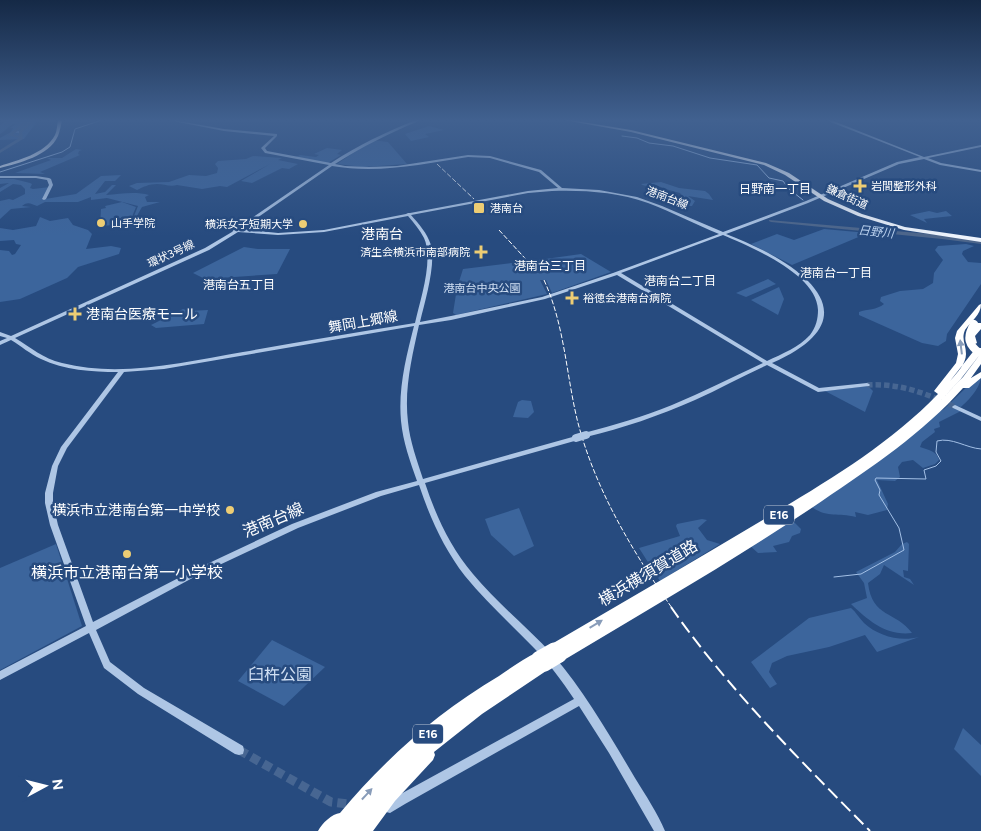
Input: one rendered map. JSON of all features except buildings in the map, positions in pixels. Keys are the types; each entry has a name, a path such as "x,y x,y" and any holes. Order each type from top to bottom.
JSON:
{"highway":[{"path":"922,419 960,363 962,354 959,338 960,331 981,306"},
{"path":"981,313 977,324 968,333 968,342 972,347 981,352"},
{"name":"横浜横須賀道路","path":"350,831 389,786 416,759 482,706 542,662 796,514 875,460 958,387 981,352"},
{"path":"922,419 940,412 970,381 981,374"},
{"name":"横浜横須賀道路","path":"335,831 354,808 411,749 444,720 542,662"},
{"path":"364,831 390,796 425,758 482,706"},
{"path":"326,831 354,808"}],"main road":[{"path":"0,168 23,159"},
{"name":"鎌倉街道","path":"744,159 765,164 787,174 851,212 886,223 923,231 981,239"},
{"name":"鎌倉街道","path":"746,159 767,164 788,173 823,197"}],"street":[{"path":"300,159 357,168 382,168 448,159"},
{"name":"環状3号線","path":"4,338 192,256 237,230 342,159"},
{"path":"500,159 540,171 560,188"},
{"path":"724,234 823,197 899,165 920,159"},
{"path":"926,159 949,166 981,171"},
{"path":"0,177 49,179 51,185 44,199"},
{"name":"港南台線","path":"409,215 518,192 560,188 595,190 634,196 668,207 724,234"},
{"name":"港南台線","path":"237,230 278,234 314,232 522,192 571,189 615,193 642,199 724,234"},
{"path":"409,215 424,233 430,250 430,263 404,386 404,413 408,446 437,526 470,576 536,643 560,671 581,700 660,831"},
{"path":"724,234 791,268 812,288 820,303 822,316 816,331 797,347 767,363"},
{"name":"舞岡上郷線","path":"4,338 40,361 56,366 98,373 158,370 485,314 545,300 724,234"},
{"name":"舞岡上郷線","path":"417,325 543,298 724,234"},
{"path":"619,274 767,363 818,390 867,385"},
{"name":"港南台線","path":"0,676 238,551 295,526 379,494 622,426 678,406 767,363"},
{"path":"121,371 64,447 55,466 49,493 49,503 54,525 91,628 107,665 141,691 239,750"},
{"path":"955,407 981,419"},
{"path":"390,808 401,800 581,700"}],"green space":[{"path":"49,159 71,159 40,172 45,174 15,173 51,160"},
{"path":"280,159 278,160 298,164 289,169 282,168 252,183 241,181 270,164 227,187 220,186 202,189 157,184 137,190 129,186 137,183 169,182 189,175 206,176 217,173 218,168 215,164 218,161"},
{"path":"305,159 335,159 328,163"},
{"path":"345,159 402,159 407,164 363,167 337,164"},
{"path":"121,175 115,181 105,181 95,194 105,192 112,185 116,185 106,195 138,193 149,195 145,197 147,202 160,202 142,207 134,221 132,221 138,206 107,198 91,200 91,197 78,202 45,202 37,206 29,203 22,206 31,207 11,209 0,219 0,201 13,200 25,194 25,189 21,185 13,184 0,192 0,188 9,183 0,184 0,179 14,179 30,183 32,184 30,188 33,189 50,187 45,199 76,194 101,176"},
{"path":"661,182 679,188 705,191 713,200 688,196 695,201 692,206 689,206 680,193 654,185 645,186 641,184"},
{"path":"122,202 136,207 129,224 100,226 101,209 106,208 105,206"},
{"path":"929,211 937,213 946,211 952,216 924,219 927,223 910,215"},
{"path":"40,217 50,221 68,218 73,225 88,230 92,234 86,249 111,246 121,248 119,254 78,267 67,278 20,299 0,302 0,250 9,251 12,255 15,254 21,245 16,244 14,240 0,241 0,228 13,230 36,226"},
{"path":"824,229 868,233 792,265 751,244 777,234 794,240"},
{"path":"966,244 974,246 963,251 962,254 968,262 981,263 981,284 947,334 946,341 938,346 922,343 859,315 859,312 884,304 880,301 881,297 900,291 923,289 933,283 934,273 943,260 935,250 938,246"},
{"path":"244,247 290,249 277,274 205,279 193,273"},
{"name":"港南台中央公園","path":"581,254 611,272 552,293 546,280 540,280 547,294 456,315 453,313 457,288 463,269 527,261 532,267 536,266 531,261"},
{"path":"768,279 776,284 746,297 736,293"},
{"path":"779,287 784,299 778,315 751,300"},
{"path":"183,309 189,311 208,310 204,324 156,328 151,325"},
{"path":"981,376 977,389 971,397 961,407 957,406 961,411 939,422 940,427 934,429 935,432 922,442 920,447 929,450 938,457 939,460 935,464 923,468 913,460 902,462 898,467 900,477 895,481 877,480 888,504 887,510 868,515 855,512 856,517 827,514 809,505 925,420 944,409"},
{"path":"868,386 873,391 865,412 825,391"},
{"path":"522,400 531,401 534,412 528,418 513,417 518,402"},
{"path":"519,508 534,546 514,556 491,535 485,519"},
{"path":"790,518 801,529 800,533 792,536 789,542 773,546 777,552 758,553 748,544"},
{"path":"702,519 707,520 698,528 707,540 720,544 660,581 639,548 680,536 677,524"},
{"path":"907,542 909,544 908,571 903,570 904,577 910,579 914,585 884,565 880,574 868,583 870,594 879,608 906,626 912,633 886,630 864,616 851,604 867,598 864,583 856,572 895,552 902,544"},
{"path":"56,544 82,626 0,670 0,568"},
{"path":"851,608 870,628 890,637 904,639 919,637 877,652 865,635 829,647 787,656 772,663 769,672 777,684 770,688 751,662 809,618"},
{"name":"臼杵公園","path":"272,640 325,667 284,706 238,681"},
{"path":"963,728 981,745 981,776 954,749"}],"waterway":[{"path":"0,172 41,159"},
{"path":"715,159 757,165 769,178 783,181 789,189 803,200"},
{"name":"日野川","path":"771,221 981,242"},
{"path":"834,577 861,574 904,550 899,528 879,495 880,490 875,480 876,478 926,479 924,470 936,466 941,461 936,452 937,441 948,440 981,449"}],"tunnel":[{"path":"867,385 901,387 934,397 955,407"},
{"path":"239,750 331,802 356,805"}],"railway":[{"path":"437,164 474,199"},
{"path":"499,230 533,267"},
{"path":"544,280 561,333 578,423 595,473 605,497 630,543 672,608"},
{"path":"671,607 716,667 791,751 870,831"}],"place":[{"name":"岩間整形外科","path":"860,186"},
{"name":"港南台","path":"479,208"},
{"name":"山手学院","path":"101,223"},
{"name":"横浜女子短期大学","path":"303,224"},
{"name":"済生会横浜市南部病院","path":"481,252"},
{"name":"裕徳会港南台病院","path":"572,298"},
{"name":"港南台医療モール","path":"75,314"},
{"name":"横浜市立港南台第一中学校","path":"230,510"},
{"name":"横浜市立港南台第一小学校","path":"127,554"}],"district":[{"name":"日野南一丁目","path":"775,189"},
{"name":"港南台","path":"382,234"},
{"name":"港南台三丁目","path":"550,266"},
{"name":"港南台一丁目","path":"836,273"},
{"name":"港南台二丁目","path":"680,281"},
{"name":"港南台五丁目","path":"239,285"}]}
